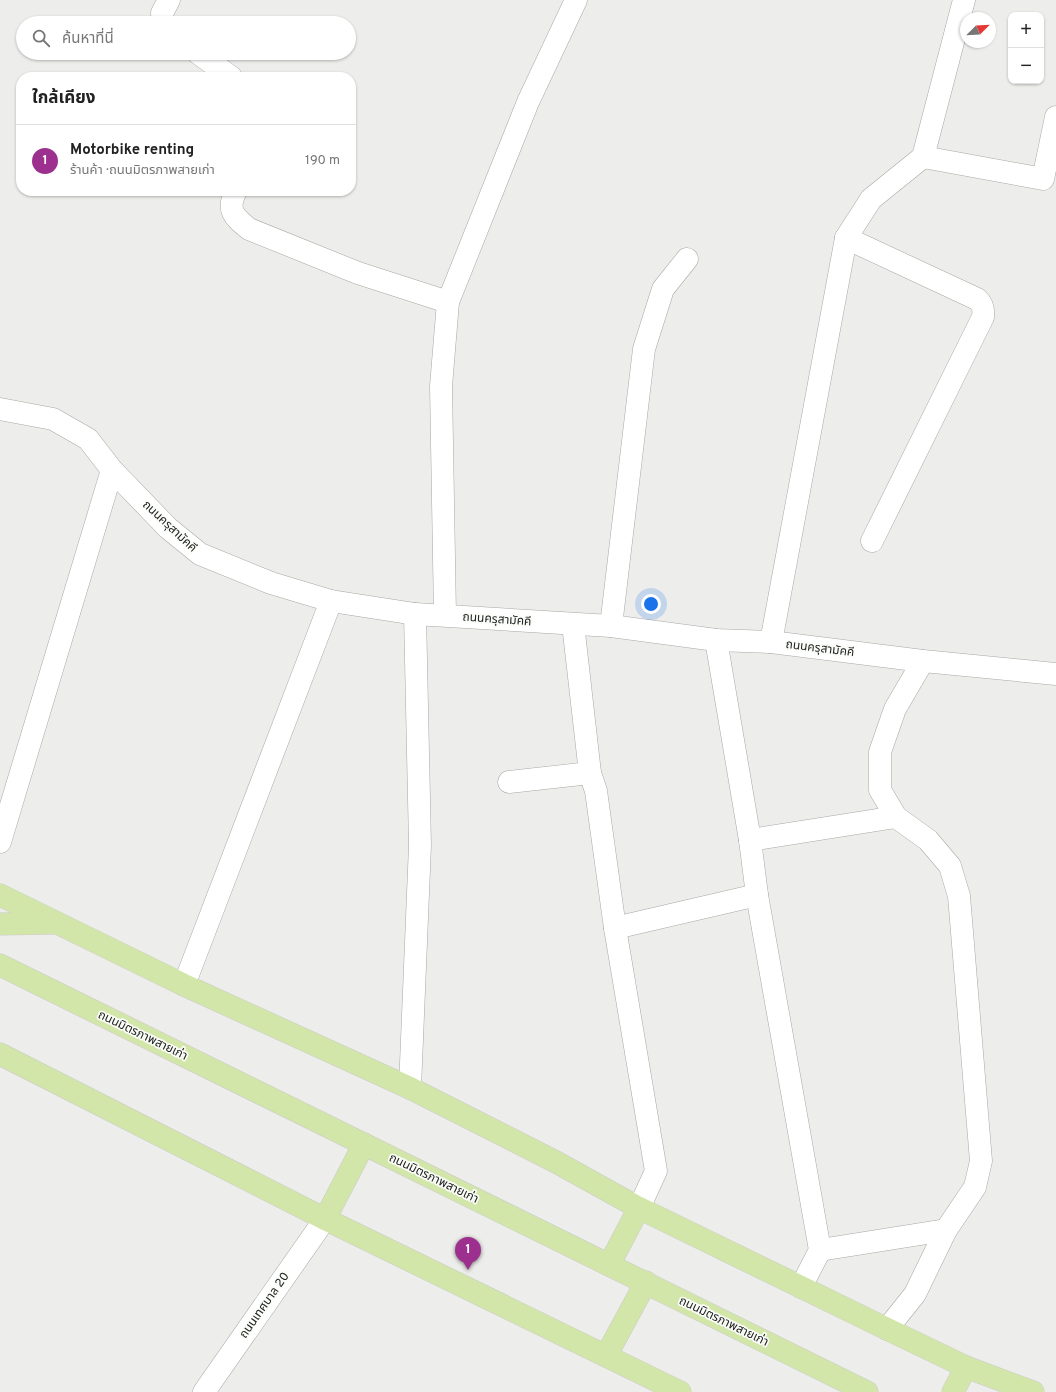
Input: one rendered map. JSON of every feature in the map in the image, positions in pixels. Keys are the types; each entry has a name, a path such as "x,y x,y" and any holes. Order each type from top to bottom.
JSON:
{"main road":[{"path":"0,894 184,986 410,1088 556,1162 639,1208 887,1329 966,1367 1033,1392"},
{"path":"0,924 57,923"},
{"name":"ถนนมิตรภาพสายเก่า","path":"0,965 867,1392"},
{"path":"0,1054 324,1219 680,1392"},
{"path":"324,1219 364,1144"},
{"path":"609,1264 639,1208"},
{"path":"606,1356 646,1282"},
{"path":"953,1392 966,1367"}],"street":[{"path":"162,16 162,13 170,0"},
{"path":"445,615 441,386 448,302 528,102 576,0"},
{"path":"771,642 846,238 871,199 923,157 964,0"},
{"path":"208,60 224,72"},
{"path":"923,157 1043,179 1056,117"},
{"path":"234,196 232,211 238,220 249,228 358,273 448,302"},
{"path":"846,238 977,299 981,302 984,310 983,317 872,541"},
{"path":"611,626 644,349 662,289 688,260"},
{"name":"ถนนครุสามัคคี","path":"0,409 53,419 88,439 112,470 168,528 200,554 271,583 331,601 415,614 611,626 716,640 771,642 924,661 1056,671"},
{"path":"0,842 112,470"},
{"path":"184,986 331,601"},
{"path":"410,1088 420,845 415,614"},
{"path":"573,624 590,773 596,791 616,928 656,1170 639,1208"},
{"path":"716,640 750,840 757,895 820,1250 801,1287"},
{"path":"887,1329 915,1294 946,1230 974,1187 981,1161 959,896 950,866 928,840 896,817 880,790 880,752 895,709 924,661"},
{"path":"509,782 590,773"},
{"path":"750,840 896,817"},
{"path":"616,928 757,895"},
{"name":"ถนนเทศบาล 20","path":"204,1392 324,1219"},
{"path":"820,1250 946,1230"}],"place":[{"name":"Motorbike renting","path":"468,1270"}]}
